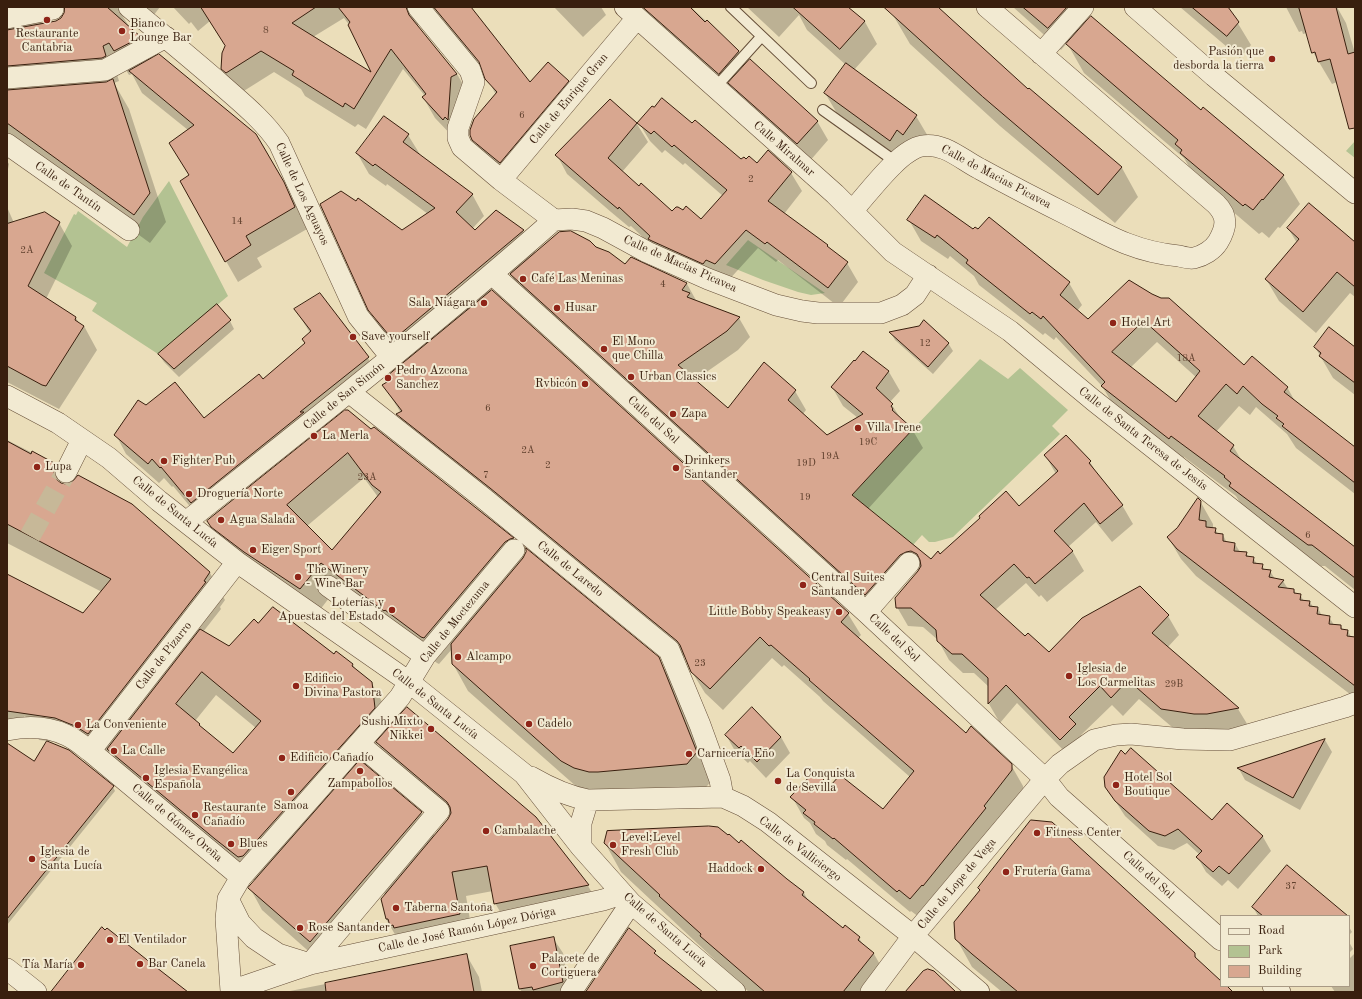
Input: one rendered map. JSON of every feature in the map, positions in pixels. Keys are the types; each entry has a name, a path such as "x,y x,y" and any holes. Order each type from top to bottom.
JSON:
{"street":[{"name":"Calle de Los Aguayos","path":"129,7 264,122 279,142 358,316 391,357"},
{"path":"418,7 470,70 474,82 458,128 458,138 462,147 501,180 554,220"},
{"name":"Calle de Macias Picavea","path":"852,211 896,162 908,153 922,146 940,146 975,167 1122,243 1152,252 1193,258 1206,253 1218,242 1224,230 1226,219 1223,211 1150,146 987,7"},
{"path":"1041,54 1083,7"},
{"path":"1135,7 1214,76 1355,192"},
{"path":"7,18 53,9"},
{"name":"Calle de Enrique Gran","path":"501,180 631,13 715,88"},
{"path":"7,78 105,70 166,37"},
{"name":"Calle Miralmar","path":"715,88 835,194 852,211"},
{"name":"Calle de Tantín","path":"7,144 129,230"},
{"path":"852,211 893,252 928,275"},
{"name":"Calle de Macias Picavea","path":"554,220 572,219 586,221 603,228 647,252 708,279 776,305 802,311 818,313 881,313 902,305 915,295 928,275"},
{"name":"Calle de San Simón","path":"186,522 349,392 492,274 554,220"},
{"name":"Calle del Sol","path":"492,274 866,612 1045,779 1059,797 1220,939"},
{"name":"Calle de Santa Teresa de Jesús","path":"928,275 1010,331 1094,400 1355,607"},
{"name":"Calle de Laredo","path":"349,392 482,497 669,650 700,725 720,780 723,796"},
{"name":"Calle de Santa Lucía","path":"7,396 58,423 109,458 237,562 409,682 524,774 581,847 627,898 735,992"},
{"path":"66,472 82,440"},
{"name":"Calle de Moctezuma","path":"241,877 400,697 425,656 514,550"},
{"name":"Calle de Pizarro","path":"90,751 237,562"},
{"path":"866,612 909,563"},
{"path":"328,586 425,656"},
{"name":"Calle de Lope de Vega","path":"871,992 913,936 1045,779 1060,764 1094,740 1116,735 1131,734 1183,739 1230,740 1355,703"},
{"name":"Calle de Gómez Oreña","path":"7,730 20,728 43,728 67,735 90,751 241,877"},
{"path":"310,964 439,811 359,744"},
{"name":"Calle de Valliciergo","path":"524,774 571,797 588,800 723,796 743,806 768,822 913,936 979,992"},
{"path":"581,847 581,823 583,811 588,800"},
{"path":"236,991 226,918 228,899 241,877"},
{"path":"571,992 627,898"},
{"name":"Calle de José Ramón López Dóriga","path":"236,991 310,964 603,900 627,898"},
{"name":"Calle de José Ramón López Dóriga","path":"228,899 240,923 254,938 278,954 310,964"},
{"path":"7,969 32,991"}],"lane":[{"path":"730,7 811,83"},
{"path":"715,88 761,37"},
{"path":"823,110 896,162"}],"green space":[{"path":"1355,141 1355,158 1346,151"},
{"path":"169,181 228,296 158,354 92,311 97,303 44,273 74,214 76,215 78,211 127,247 143,217"},
{"path":"748,240 825,293 811,295 798,292 726,265"},
{"path":"980,359 1008,379 1020,368 1068,410 1052,426 1060,434 953,537 935,542 929,542 922,535 913,545 852,495"}],"building":[{"path":"65,7 107,7 141,37 114,51 109,43 103,46 106,56 102,58 7,66 7,30 56,21 61,18"},
{"path":"201,7 316,7 292,23 371,72 348,25 350,22 338,7 406,7 409,15 457,74 451,77 448,120 445,117 443,120 422,97 426,94 391,49 354,109 345,103 343,107 292,75 294,71 261,51 226,73 221,69 222,53 225,46"},
{"path":"434,7 471,7 530,82 548,62 569,81 500,163 472,140 470,135 470,130 474,119 497,92 485,79 479,62"},
{"path":"643,7 690,7 705,22 707,20 739,51 719,74"},
{"path":"793,7 848,7 865,21 840,49"},
{"path":"884,7 938,7 1028,89 1029,88 1122,167 1098,195 983,97"},
{"path":"1023,7 1067,7 1048,28"},
{"path":"1192,7 1228,7 1239,22 1227,36"},
{"path":"1299,7 1336,7 1348,54 1355,52 1355,128 1349,129 1330,59 1318,62 1315,52 1312,53"},
{"path":"1091,16 1201,110 1203,107 1284,175 1253,210 1245,204 1243,206 1180,153 1182,150 1175,144 1178,140 1066,44"},
{"path":"159,54 256,134 284,182 295,207 246,236 251,245 225,262 180,181 189,175 169,143 194,125 129,71"},
{"path":"750,59 818,121 797,144 728,83"},
{"path":"846,63 917,115 903,135 897,130 890,141 824,93"},
{"path":"113,79 150,193 134,215 7,123 7,90 106,82"},
{"path":"662,98 692,123 695,120 741,159 744,157 746,159 749,156 757,163 768,150 792,172 768,201 828,245 827,246 848,262 828,288 767,242 765,244 746,230 715,264 706,260 703,264 648,239 650,236 619,207 618,209 555,155 610,99 637,123 652,106 654,107","holes":["637,123 651,134 654,131 672,147 674,145 727,190 701,219 686,206 683,210 676,207 672,211 641,183 639,186 608,158"]},
{"path":"384,116 409,134 403,142 473,194 456,212 475,230 496,210 524,230 393,340 368,310 320,204 341,191 356,201 358,198 402,230 435,208 375,164 373,166 356,153"},
{"path":"925,195 973,229 975,227 978,229 989,217 1070,282 1060,295 1088,319 1129,280 1152,294 1161,298 1169,298 1244,365 1252,356 1288,387 1284,392 1355,447 1355,483 1282,426 1284,424 1276,418 1278,416 1262,404 1243,386 1237,394 1226,384 1198,416 1234,445 1230,451 1355,547 1355,578 1312,545 1308,545 1229,486 1231,483 1224,477 1225,476 1171,436 1169,439 1101,386 1105,382 1043,316 1041,319 1032,312 1030,314 966,263 968,260 937,235 935,238 907,220","holes":["1144,321 1200,371 1176,402 1112,352"]},
{"path":"1309,203 1355,242 1355,287 1337,272 1303,312 1265,279 1299,239 1287,228"},
{"path":"45,212 60,222 28,286 76,317 75,320 84,326 46,386 7,366 7,224"},
{"path":"571,231 590,241 596,247 609,252 625,264 631,257 687,283 682,290 690,293 687,297 740,317 727,331 678,365 728,408 764,362 796,390 788,400 827,435 863,414 831,387 854,360 855,361 863,351 889,371 876,388 893,404 891,406 893,409 892,410 913,429 852,495 931,559 938,551 940,554 980,518 979,516 1006,491 1019,506 1058,471 1044,455 1066,435 1091,461 1089,463 1123,505 1100,524 1084,503 1054,531 1073,551 1035,584 1014,564 980,595 1025,636 1028,633 1049,652 1082,618 1140,586 1169,615 1152,633 1239,708 1207,714 1194,714 1161,709 1128,680 1111,698 1100,686 1069,717 1076,724 1060,740 1006,685 988,704 988,678 962,654 952,654 937,641 936,630 911,608 896,608 895,598 921,566 917,554 911,551 900,555 865,595 510,274 559,232"},
{"path":"492,290 849,613 841,622 966,733 971,726 1012,764 1012,770 984,806 986,808 923,886 922,885 910,899 899,890 897,892 834,838 833,839 814,824 815,822 803,813 806,810 790,797 815,771 830,786 840,775 883,809 914,771 760,637 710,689 691,672 677,641 490,488 396,414 402,411 382,385 392,379 390,374"},
{"path":"320,293 369,357 300,412 304,412 191,503 161,467 160,468 152,459 148,464 114,435 138,400 146,405 175,382 204,418 259,374 263,379 305,343 302,339 311,331 294,309"},
{"path":"217,304 231,320 174,369 158,354"},
{"path":"924,320 949,343 928,367 889,332 919,326"},
{"path":"1329,327 1355,347 1355,383 1319,356 1321,353 1314,347"},
{"path":"345,410 348,410 371,429 374,427 514,538 505,542 424,638 385,610 384,611 321,563 300,589 244,552 211,527 207,521","holes":["348,453 372,485 381,492 332,550 287,505"]},
{"path":"7,441 31,454 32,451 56,464 54,473 56,479 61,483 66,484 72,482 78,475 132,504 210,572 204,581 206,582 88,734 75,726 55,718 7,711 7,574 83,613 111,579 7,524"},
{"path":"1198,498 1201,501 1199,520 1206,521 1206,527 1216,528 1215,533 1223,534 1223,541 1235,543 1234,551 1247,552 1246,556 1254,557 1253,563 1263,564 1262,569 1271,570 1269,577 1284,580 1278,587 1294,589 1294,593 1301,594 1300,600 1310,601 1309,606 1318,607 1317,614 1330,616 1329,624 1341,625 1341,629 1348,630 1347,636 1355,637 1355,686 1177,549 1167,537 1177,528"},
{"path":"526,548 659,657 697,752 687,764 598,772 589,772 574,768 561,761 452,664 451,644 523,558"},
{"path":"273,607 334,654 336,651 353,664 352,666 372,682 375,708 243,856 238,857 107,749 200,629 229,646 254,619 258,623","holes":["202,672 261,721 233,753 176,704"]},
{"path":"407,707 536,817 589,885 494,904 487,866 452,872 460,914 394,928 393,925 390,926 388,919 386,919 381,899 448,819 451,813 447,802 376,742"},
{"path":"752,707 781,737 757,762 741,746 739,748 725,735"},
{"path":"1325,739 1293,798 1237,768 1280,754"},
{"name":"Iglesia de Santa Lucía","path":"47,741 69,750 114,786 7,919 7,743 34,761"},
{"path":"1131,748 1212,820 1227,803 1263,836 1229,874 1219,866 1213,872 1196,857 1202,851 1178,829 1165,836 1149,831 1115,801 1105,787 1104,777 1121,750 1125,754"},
{"path":"360,760 422,812 310,942 248,888"},
{"path":"1031,820 1052,822 1195,953 1195,957 1220,980 1220,987 1228,987 1233,992 1018,992 955,939 954,922 980,890 978,888"},
{"path":"709,826 718,827 739,843 741,840 804,892 802,895 843,928 845,925 860,937 858,940 874,953 843,992 765,992 700,936 701,934 604,843 607,831"},
{"path":"1287,865 1347,915 1262,915 1252,907"},
{"path":"102,927 105,930 107,928 188,992 51,992"},
{"path":"629,928 656,951 654,953 703,992 586,992"},
{"name":"Palacete de Cortiguera","path":"554,937 563,982 533,990 532,987 519,989 510,946"},
{"path":"467,954 474,992 326,992 325,983"},
{"path":"928,969 934,971 956,992 905,992 923,971"}],"tunnel":[{"path":"30,536 66,472"}],"place":[{"name":"Restaurante Cantabria","path":"47,20"},
{"name":"Bianco Lounge Bar","path":"122,31"},
{"name":"Pasión que desborda la tierra","path":"1272,59"},
{"name":"Café Las Meninas","path":"523,279"},
{"name":"Sala Niágara","path":"484,303"},
{"name":"Husar","path":"557,308"},
{"name":"Hotel Art","path":"1113,323"},
{"name":"Save yourself","path":"353,337"},
{"name":"El Mono que Chilla","path":"604,349"},
{"name":"Urban Classics","path":"631,377"},
{"name":"Pedro Azcona Sanchez","path":"388,378"},
{"name":"Rvbicón","path":"585,384"},
{"name":"Zapa","path":"673,414"},
{"name":"Villa Irene","path":"858,428"},
{"name":"La Merla","path":"314,436"},
{"name":"Fighter Pub","path":"164,461"},
{"name":"Lupa","path":"37,467"},
{"name":"Drinkers Santander","path":"676,468"},
{"name":"Droguería Norte","path":"189,494"},
{"name":"Agua Salada","path":"221,520"},
{"name":"Eiger Sport","path":"253,550"},
{"name":"The Winery - Wine Bar","path":"298,577"},
{"name":"Central Suites Santander","path":"803,585"},
{"name":"Loterías y Apuestas del Estado","path":"392,610"},
{"name":"Little Bobby Speakeasy","path":"839,612"},
{"name":"Alcampo","path":"458,657"},
{"name":"Iglesia de Los Carmelitas","path":"1069,676"},
{"name":"Edificio Divina Pastora","path":"296,686"},
{"name":"Cadelo","path":"529,724"},
{"name":"La Conveniente","path":"78,725"},
{"name":"Sushi Mixto Nikkei","path":"431,729"},
{"name":"La Calle","path":"114,751"},
{"name":"Carnicería Eño","path":"689,754"},
{"name":"Edificio Cañadío","path":"282,758"},
{"name":"Zampabollos","path":"360,771"},
{"name":"Iglesia Evangélica Española","path":"146,778"},
{"name":"La Conquista de Sevilla","path":"778,781"},
{"name":"Hotel Sol Boutique","path":"1116,785"},
{"name":"Samoa","path":"291,792"},
{"name":"Restaurante Cañadío","path":"195,815"},
{"name":"Cambalache","path":"486,831"},
{"name":"Fitness Center","path":"1037,833"},
{"name":"Blues","path":"231,844"},
{"name":"Level;Level Fresh Club","path":"613,845"},
{"name":"Iglesia de Santa Lucía","path":"32,859"},
{"name":"Haddock","path":"761,869"},
{"name":"Frutería Gama","path":"1006,872"},
{"name":"Taberna Santoña","path":"396,908"},
{"name":"Rose Santander","path":"300,928"},
{"name":"El Ventilador","path":"110,940"},
{"name":"Bar Canela","path":"140,964"},
{"name":"Tía María","path":"81,965"},
{"name":"Palacete de Cortiguera","path":"533,966"}]}
